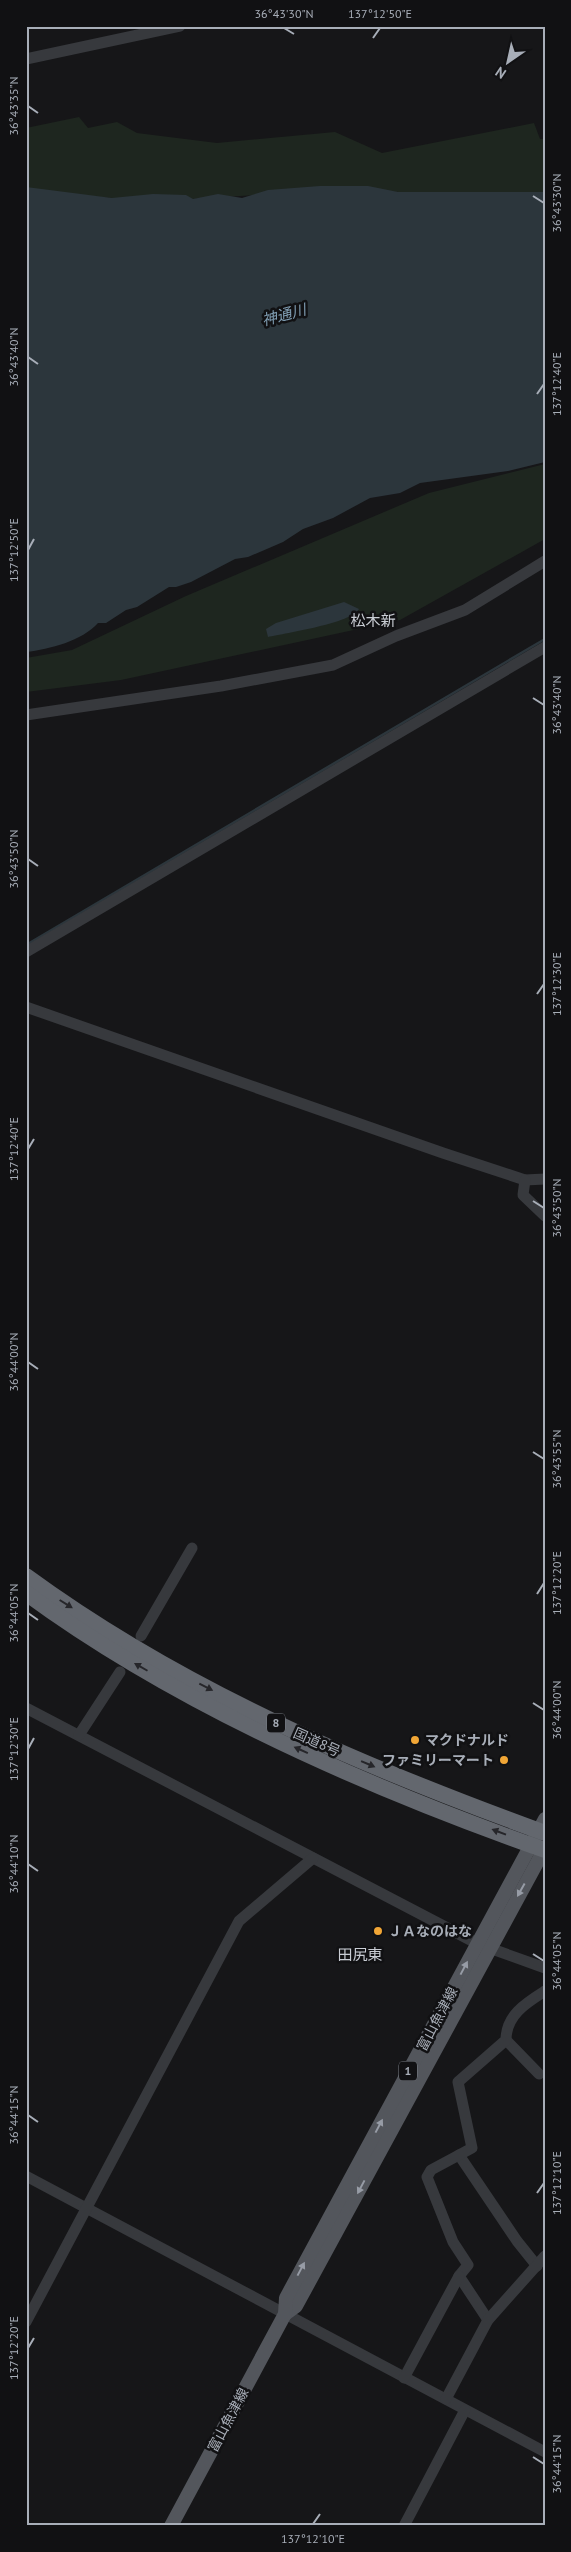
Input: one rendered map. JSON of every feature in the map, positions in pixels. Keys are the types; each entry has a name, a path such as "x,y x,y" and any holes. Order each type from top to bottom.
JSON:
{"highway":[{"name":"国道8号","path":"26,1576 122,1640 200,1684 278,1724 542,1839"},
{"name":"国道8号","path":"26,1593 115,1652 271,1737 376,1784 542,1839"}],"main road":[{"name":"富山魚津線","path":"171,2526 285,2314 286,2298 542,1839"}],"street":[{"path":"26,60 180,26"},
{"path":"26,715 221,686 333,665 396,636 465,610 545,561"},
{"path":"26,952 545,647"},
{"path":"26,1007 525,1180 545,1179"},
{"path":"525,1180 523,1195 545,1216"},
{"path":"141,1636 192,1548"},
{"path":"80,1735 120,1672"},
{"path":"26,1708 484,1946 545,1968"},
{"path":"26,2322 239,1921 313,1858"},
{"path":"543,2075 506,2040 506,2031 520,2007 545,1991"},
{"path":"404,2378 459,2276 468,2265 453,2242 428,2176 431,2170 472,2148 458,2082 506,2040"},
{"path":"446,2399 488,2320 541,2261 517,2241 459,2155"},
{"path":"26,2176 545,2452"},
{"path":"459,2276 488,2320"},
{"path":"404,2526 465,2410"}],"shaded area":[{"path":"79,117 88,128 117,122 137,133 217,143 335,132 382,153 534,123 540,139 545,139 545,192 398,192 348,189 193,199 112,198 26,190 26,128"},
{"path":"545,464 545,539 400,620 121,680 26,692 26,658 72,650 186,596 429,493"}],"water":[{"name":"神通川","path":"320,186 368,186 398,192 545,192 545,462 508,471 420,483 400,493 370,498 333,518 303,529 283,542 248,557 235,559 191,582 176,587 169,587 106,623 98,623 75,639 45,649 26,652 26,187 112,198 153,194 186,195 193,199 218,194 242,198 268,190"},
{"path":"344,602 359,609 354,614 332,623 268,637 266,629 276,623"}],"waterway":[{"path":"26,945 545,639"}],"place":[{"name":"マクドナルド","path":"415,1740"},
{"name":"ファミリーマート","path":"504,1760"},
{"name":"ＪＡなのはな","path":"378,1931"}],"district":[{"name":"松木新","path":"373,621"},
{"name":"田尻東","path":"360,1955"}]}
